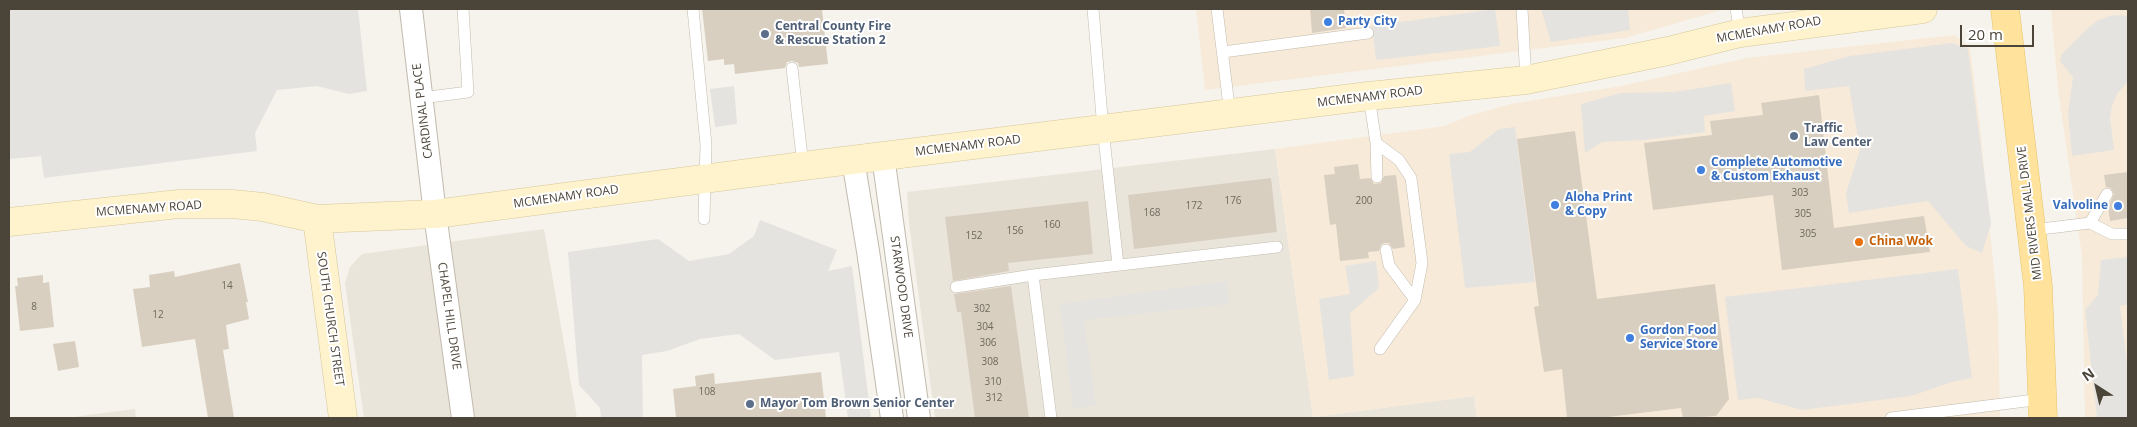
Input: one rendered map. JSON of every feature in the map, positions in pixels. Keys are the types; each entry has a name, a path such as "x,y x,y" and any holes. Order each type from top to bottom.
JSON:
{"main road":[{"name":"MID RIVERS MALL DRIVE","path":"2005,9 2033,230 2038,286 2043,408"}],"street":[{"name":"CARDINAL PLACE","path":"410,9 434,214"},
{"name":"MCMENAMY ROAD","path":"9,222 179,204 232,204 263,207 317,219 434,214 705,178 1369,96 1526,80 1668,51 1738,21 1923,9"},
{"name":"STARWOOD DRIVE","path":"883,156 919,418"},
{"path":"853,160 892,418"},
{"name":"CHAPEL HILL DRIVE","path":"434,214 463,418"},
{"name":"SOUTH CHURCH STREET","path":"317,219 343,418"}],"lane":[{"path":"421,98 468,92 463,9"},
{"path":"693,9 706,145 704,218"},
{"path":"1093,9 1103,129 1118,266"},
{"path":"1217,9 1230,114"},
{"path":"1522,9 1526,80"},
{"path":"1223,52 1368,33"},
{"path":"792,68 803,166"},
{"path":"1369,96 1376,143 1375,162 1377,177"},
{"path":"1376,143 1399,160 1410,178 1422,263 1415,300 1380,349"},
{"path":"2090,223 2106,194"},
{"path":"2033,230 2090,223 2112,234 2128,234"},
{"path":"956,287 1033,275 1277,246"},
{"path":"1386,250 1389,265 1415,300"},
{"path":"1033,275 1051,418"},
{"path":"1891,418 2043,408"}],"shaded area":[{"path":"9,9 358,9 367,91 349,94 317,86 277,90 255,133 257,151 44,178 41,156 9,159"},
{"path":"1196,9 1725,9 1625,38 1205,90"},
{"path":"1495,9 1500,46 1376,60 1372,26"},
{"path":"1541,9 1628,9 1630,30 1551,42"},
{"path":"2051,9 2128,9 2128,418 2085,418 2082,256 2058,90"},
{"path":"2114,15 2128,16 2128,81 2117,94 2112,106 2110,118 2114,150 2072,156 2068,114 2073,77 2060,61 2062,54 2098,20"},
{"path":"1955,35 1970,48 1980,126 1998,314 2000,418 1477,418 1474,396 1313,417 1275,149 1445,126 1468,116 1511,104 1621,86 1747,58"},
{"path":"1952,43 1968,49 1991,224 1982,253 1966,246 1928,201 1849,213 1846,193 1860,150 1849,86 1805,91 1804,69 1850,56"},
{"path":"1731,83 1735,111 1704,116 1705,132 1644,140 1602,142 1585,153 1581,104 1621,93 1674,92"},
{"path":"734,86 737,124 715,127 710,89"},
{"path":"1515,127 1535,282 1465,288 1449,154 1470,152 1499,129"},
{"path":"1275,149 1313,417 1474,396 1477,418 935,418 909,223 907,192"},
{"path":"760,220 837,250 828,271 852,266 871,418 848,418 839,352 775,360 739,334 700,339 667,351 642,355 643,418 601,418 600,408 579,385 568,252 658,239 689,261 729,254 754,236"},
{"path":"544,229 577,418 364,418 345,283 350,267 362,254"},
{"path":"2128,257 2128,304 2120,306 2128,372 2128,418 2097,418 2085,310 2098,295 2101,260"},
{"path":"1376,261 1379,288 1350,313 1354,376 1329,380 1319,299 1350,294 1345,266"},
{"path":"1958,269 1972,378 1952,382 1911,396 1802,410 1758,398 1738,400 1725,297"},
{"path":"1227,281 1229,304 1084,320 1096,405 1073,409 1060,304"},
{"path":"135,409 136,418 65,418"}],"building":[{"name":"Central County Fire & Rescue Station 2","path":"702,9 822,9 828,64 799,67 798,63 792,61 787,62 785,68 735,74 734,64 724,65 724,59 708,61"},
{"name":"Party City","path":"1310,9 1344,9 1346,28 1312,33"},
{"path":"1819,95 1834,228 1924,216 1930,252 1782,270 1773,195 1653,210 1644,143 1712,135 1710,121 1763,115 1761,103"},
{"name":"Gordon Food Service Store","path":"1575,131 1597,299 1715,284 1729,399 1716,416 1683,418 1681,408 1600,418 1567,418 1562,369 1544,372 1534,307 1539,306 1517,139"},
{"path":"1358,164 1360,179 1370,178 1374,184 1381,183 1384,176 1396,175 1405,247 1393,249 1389,243 1384,243 1379,251 1368,252 1369,258 1340,261 1336,224 1330,225 1324,175 1335,174 1334,167"},
{"name":"Valvoline","path":"2128,172 2128,218 2110,221 2108,207 2114,194 2111,188 2106,187 2104,175"},
{"path":"1271,178 1277,232 1134,249 1128,195"},
{"path":"1088,201 1093,254 1008,263 1009,271 953,281 945,217"},
{"path":"240,263 248,302 246,302 249,319 226,325 229,349 223,350 234,418 208,418 195,339 142,347 133,289 150,287 149,275 174,271 175,277"},
{"path":"43,275 43,283 49,282 54,327 20,331 15,286 18,286 17,278"},
{"path":"1011,286 1029,418 975,418 961,312 957,312 954,294"},
{"path":"75,341 79,367 58,371 53,344"},
{"name":"Mayor Tom Brown Senior Center","path":"821,372 826,418 676,418 673,389 696,386 695,376 714,373 715,384"}],"place":[{"name":"Party City","path":"1328,22"},
{"name":"Central County Fire & Rescue Station 2","path":"765,34"},
{"name":"Traffic Law Center","path":"1794,136"},
{"name":"Complete Automotive & Custom Exhaust","path":"1701,170"},
{"name":"Aloha Print & Copy","path":"1555,205"},
{"name":"Valvoline","path":"2118,206"},
{"name":"China Wok","path":"1859,242"},
{"name":"Gordon Food Service Store","path":"1630,338"},
{"name":"Mayor Tom Brown Senior Center","path":"750,404"}]}
